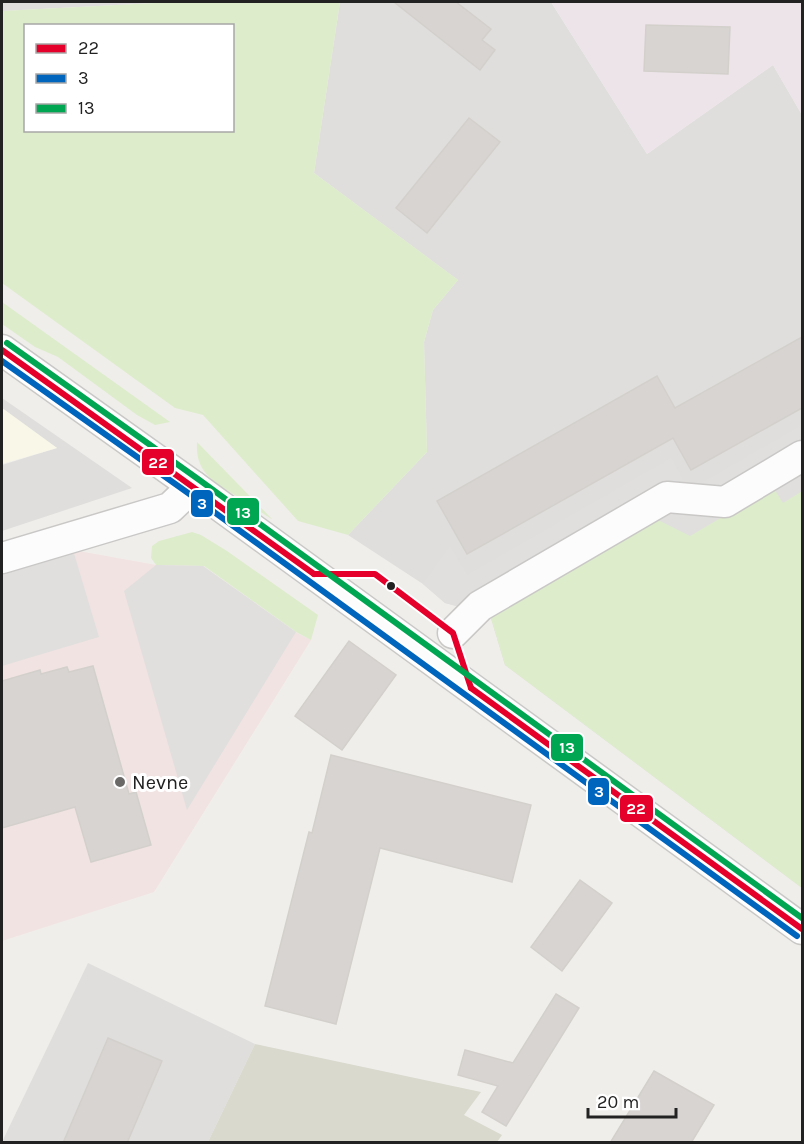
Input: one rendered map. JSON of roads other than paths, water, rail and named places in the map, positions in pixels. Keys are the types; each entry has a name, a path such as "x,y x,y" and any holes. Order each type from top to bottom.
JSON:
{"street":[{"path":"2,350 193,486 802,929"},
{"path":"453,633 480,606 667,496 725,502 802,456"},
{"path":"2,558 170,508 193,486"}],"place":[{"name":"Nevne","path":"120,782"}]}
